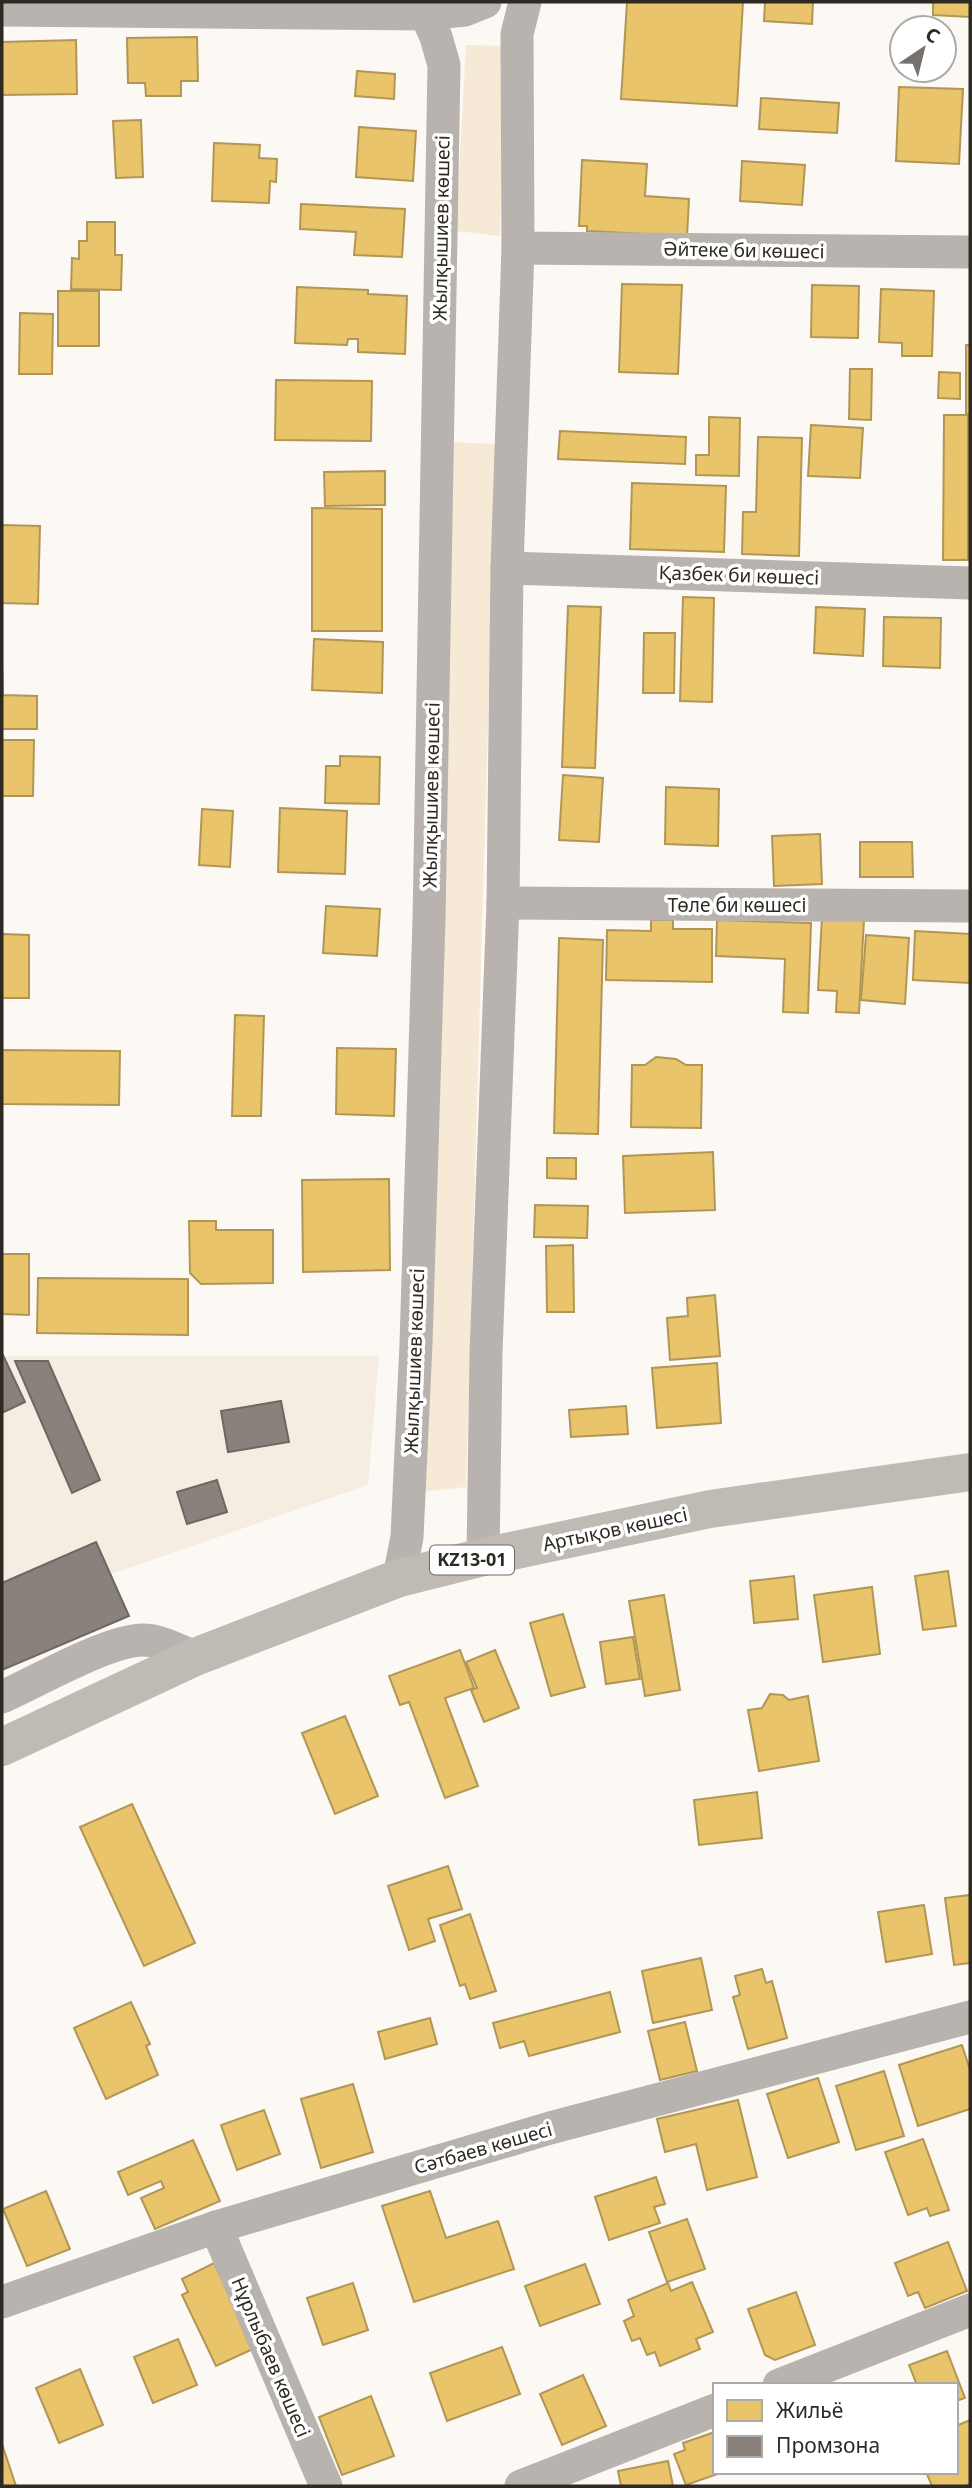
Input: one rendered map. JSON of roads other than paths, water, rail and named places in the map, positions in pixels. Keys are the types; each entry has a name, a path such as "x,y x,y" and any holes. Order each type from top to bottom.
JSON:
{"highway":[{"name":"Артықов көшесі","path":"2,1747 195,1657 399,1578 483,1557 710,1509 970,1472"}],"street":[{"path":"483,1557 486,1353 503,903 507,568 518,248 517,50 525,2"},
{"path":"2,10 426,14 475,6 517,50"},
{"name":"Жылқышиев көшесі","path":"399,1578 407,1537 416,1344 431,809 444,65 426,14"},
{"name":"Әйтеке би көшесі","path":"518,248 970,252"},
{"name":"Қазбек би көшесі","path":"507,568 970,583"},
{"name":"Төле би көшесі","path":"503,903 970,906"},
{"path":"2,1697 109,1648 142,1640 156,1642 195,1657"},
{"name":"Сәтбаев көшесі","path":"2,2302 216,2227 550,2128 970,2017"},
{"name":"Нұрлыбаев көшесі","path":"216,2227 326,2486"},
{"path":"784,2383 970,2310"},
{"path":"521,2486 713,2411"}]}
